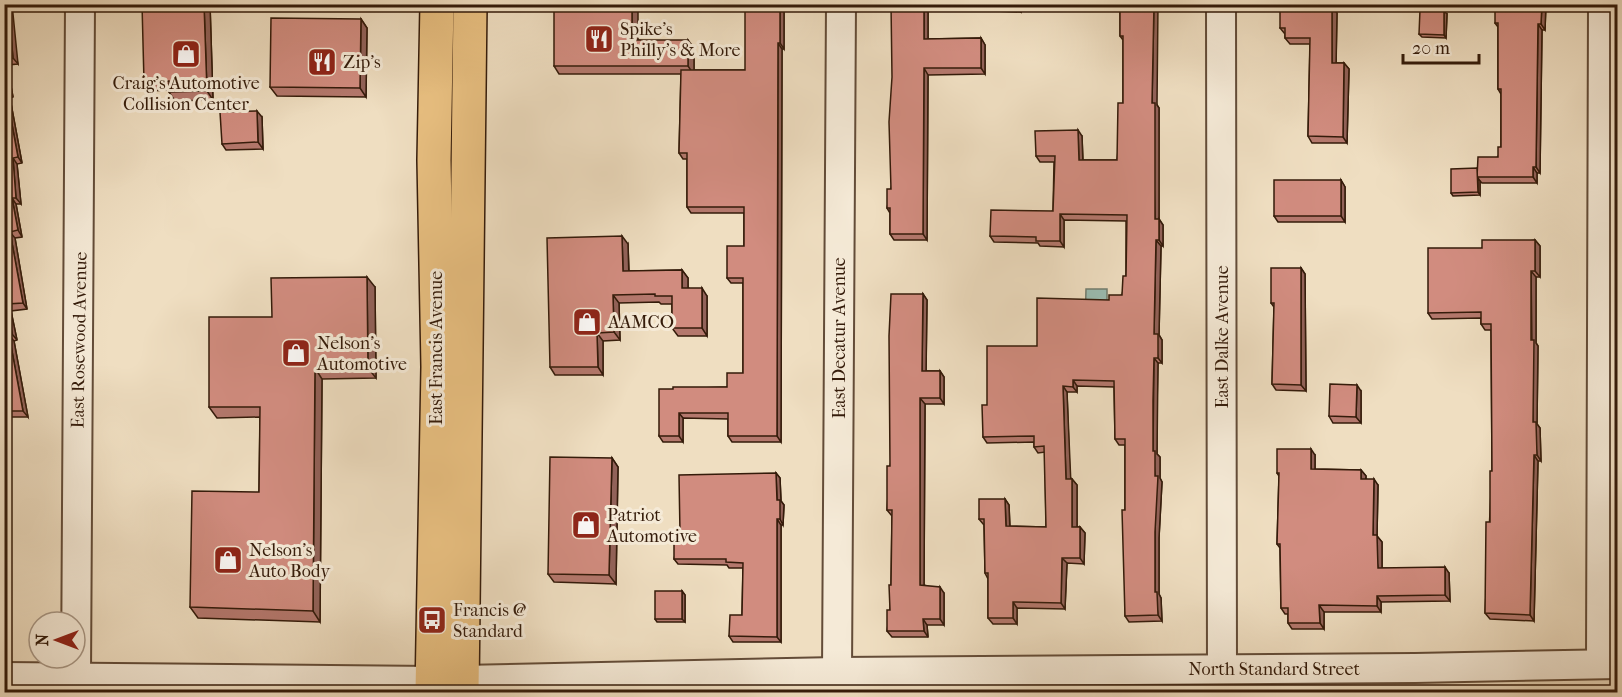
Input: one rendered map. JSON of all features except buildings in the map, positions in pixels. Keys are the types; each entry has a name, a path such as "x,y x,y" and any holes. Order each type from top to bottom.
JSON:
{"main road":[{"name":"East Francis Avenue","path":"437,4 434,160 447,687"},
{"name":"East Francis Avenue","path":"447,687 470,4"}],"street":[{"name":"East Rosewood Avenue","path":"76,676 80,4"},
{"name":"East Decatur Avenue","path":"837,672 841,4"},
{"name":"East Dalke Avenue","path":"1214,677 1221,4"},
{"path":"1603,4 1609,664"},
{"name":"North Standard Street","path":"4,677 76,676 447,687 837,672 1214,677 1609,664"}],"water":[{"path":"1086,289 1107,289 1107,328 1085,328"}],"place":[{"name":"Spike's Philly's & More","path":"599,39"},
{"name":"Craig's Automotive Collision Center","path":"186,54"},
{"name":"Zip's","path":"322,62"},
{"name":"AAMCO","path":"587,322"},
{"name":"Nelson's Automotive","path":"296,353"},
{"name":"Patriot Automotive","path":"586,525"},
{"name":"Nelson's Auto Body","path":"228,560"},
{"name":"Francis @ Standard","path":"432,620"}]}
